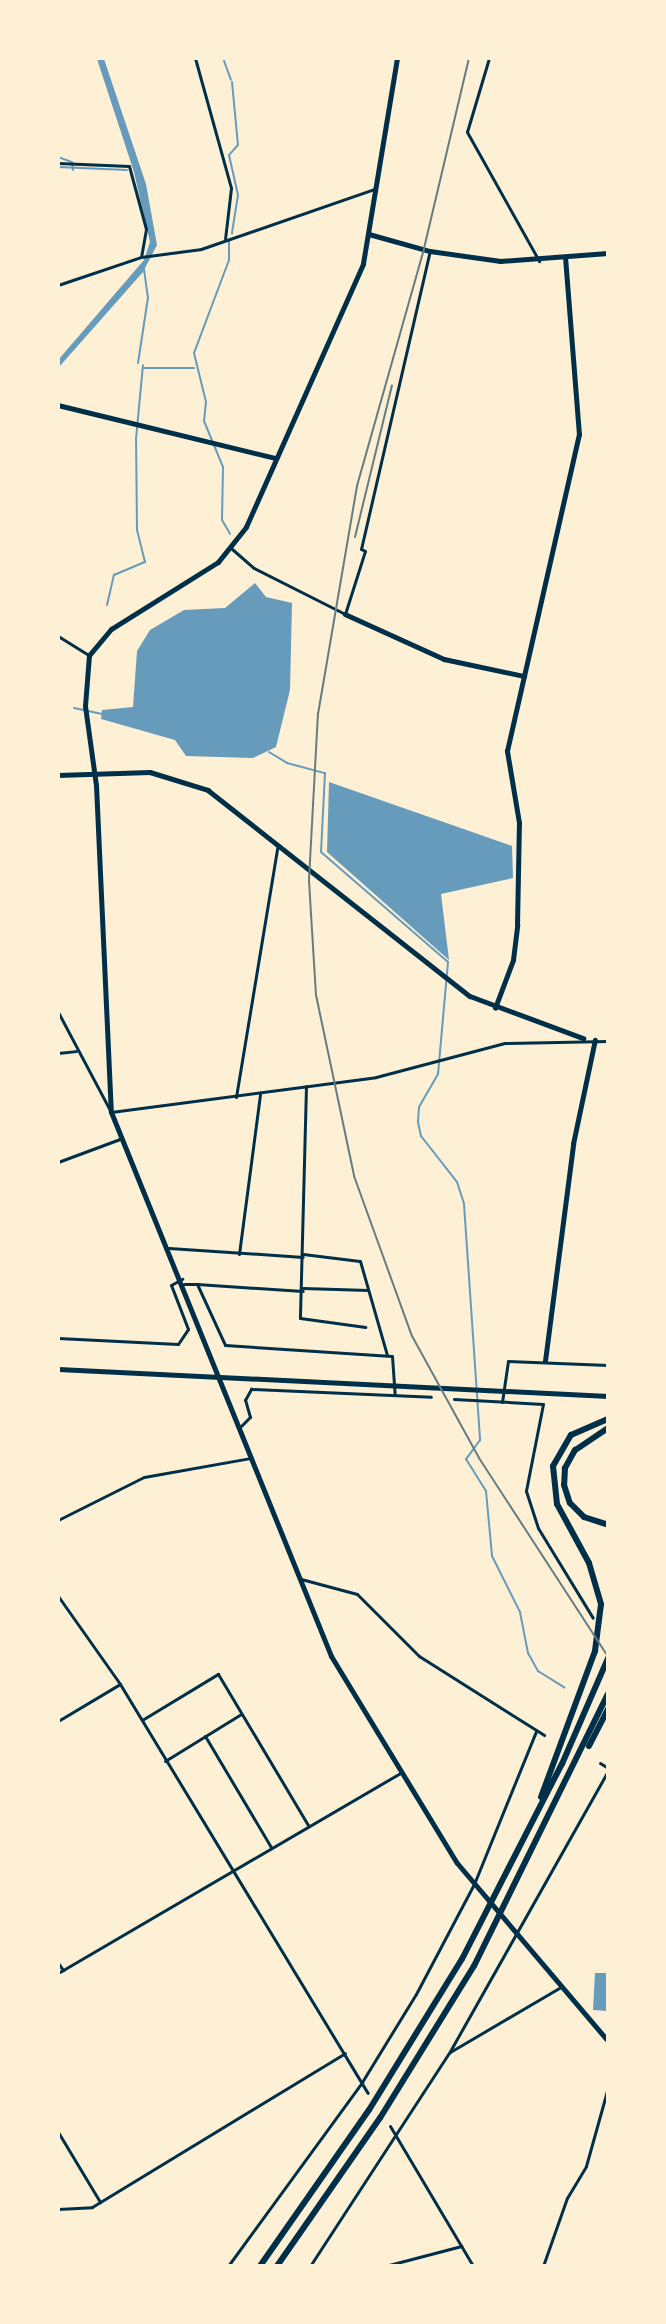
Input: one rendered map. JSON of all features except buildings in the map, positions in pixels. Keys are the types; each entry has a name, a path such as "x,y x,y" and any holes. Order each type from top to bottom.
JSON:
{"highway":[{"path":"514,1861 595,1652 598,1634 597,1586 557,1504 553,1466 571,1435 608,1419"},
{"path":"608,1428 575,1450 565,1467 564,1485 570,1503 584,1517 608,1525"},
{"path":"260,2265 399,2065 487,1913 514,1861 608,1658"},
{"path":"277,2265 410,2072 496,1925 608,1694"},
{"path":"573,1770 608,1709"}],"main road":[{"path":"397,58 369,234 358,275 276,458 232,549 111,629 89,655 85,706 95,773 111,1112 120,1139 183,1282 331,1656 400,1773 474,1884 608,2041"},
{"path":"58,1369 221,1376 513,1394 608,1396"}],"street":[{"path":"195,58 231,188 225,239"},
{"path":"489,58 467,132 539,261"},
{"path":"58,163 129,166 146,229 141,257"},
{"path":"58,285 141,257 183,254 376,189"},
{"path":"369,234 430,251 539,261 608,253"},
{"path":"345,614 365,551 362,549 430,251"},
{"path":"495,1008 516,945 519,823 507,762 524,676 579,435 565,259"},
{"path":"58,405 276,458"},
{"path":"232,549 254,568 345,614 444,659 524,676"},
{"path":"58,636 89,655"},
{"path":"58,775 95,773 184,778 231,805 460,989 495,1008 583,1038 608,1041"},
{"path":"236,1097 278,844"},
{"path":"58,1012 76,1051 111,1112 376,1077 505,1043 583,1038"},
{"path":"545,1361 573,1144 595,1040"},
{"path":"58,1053 76,1051"},
{"path":"306,1086 303,1323 365,1327"},
{"path":"239,1254 260,1094"},
{"path":"58,1162 120,1139"},
{"path":"169,1248 239,1254 357,1258 387,1355"},
{"path":"58,1338 178,1344 188,1329 171,1285 183,1282 303,1289 368,1290"},
{"path":"197,1284 225,1345 392,1356 395,1395"},
{"path":"502,1401 508,1361 608,1365"},
{"path":"241,1426 250,1417 245,1400 252,1389 431,1397"},
{"path":"454,1399 543,1404 527,1473 528,1499 538,1528 593,1618"},
{"path":"58,1520 144,1477 253,1458"},
{"path":"301,1579 357,1594 419,1656 544,1735"},
{"path":"58,1596 120,1684 368,2093"},
{"path":"142,1720 218,1674 308,1825"},
{"path":"58,1721 120,1684"},
{"path":"165,1761 241,1714"},
{"path":"228,2265 362,2082 474,1884 536,1731"},
{"path":"205,1736 271,1847"},
{"path":"310,2265 396,2137 518,1937 524,1915 608,1770 600,1763"},
{"path":"58,1973 400,1773"},
{"path":"58,1963 63,1970"},
{"path":"449,2053 561,1987"},
{"path":"58,2209 83,2210 100,2202 345,2053"},
{"path":"543,2265 567,2198 589,2159 608,2087"},
{"path":"390,2126 473,2265"},
{"path":"58,2132 100,2202"},
{"path":"386,2265 461,2246"}],"water":[{"path":"97,59 104,59 146,184 157,245 143,272 59,367 59,359 144,260 150,242 134,172"},
{"path":"255,583 266,597 292,603 290,690 276,747 253,758 186,756 175,740 101,719 102,710 133,707 137,651 150,630 184,610 225,608"},
{"path":"329,782 512,846 513,878 441,894 449,960 327,852"},
{"path":"595,1973 607,1973 607,2011 593,2010"}],"waterway":[{"path":"223,58 231,80"},
{"path":"232,82 238,145 229,155 238,195 232,234"},
{"path":"58,157 72,162 73,170"},
{"path":"58,167 127,170"},
{"path":"229,240 229,260 194,353 206,402 204,421 223,467 222,520 230,534"},
{"path":"138,363 148,298 144,269"},
{"path":"107,605 114,575 145,562 137,530 136,439 143,365"},
{"path":"144,368 194,368"},
{"path":"74,708 103,714"},
{"path":"269,752 287,763 325,773 321,852 448,962 438,1074 419,1107 418,1122 421,1136 457,1182 464,1204 480,1440 466,1459 486,1491 492,1556 520,1612 528,1653 538,1671 564,1687"}],"railway":[{"path":"469,58 424,249 357,486 318,713 309,881 316,995 354,1176 412,1336 479,1458 608,1657"},
{"path":"355,537 392,385"}]}
